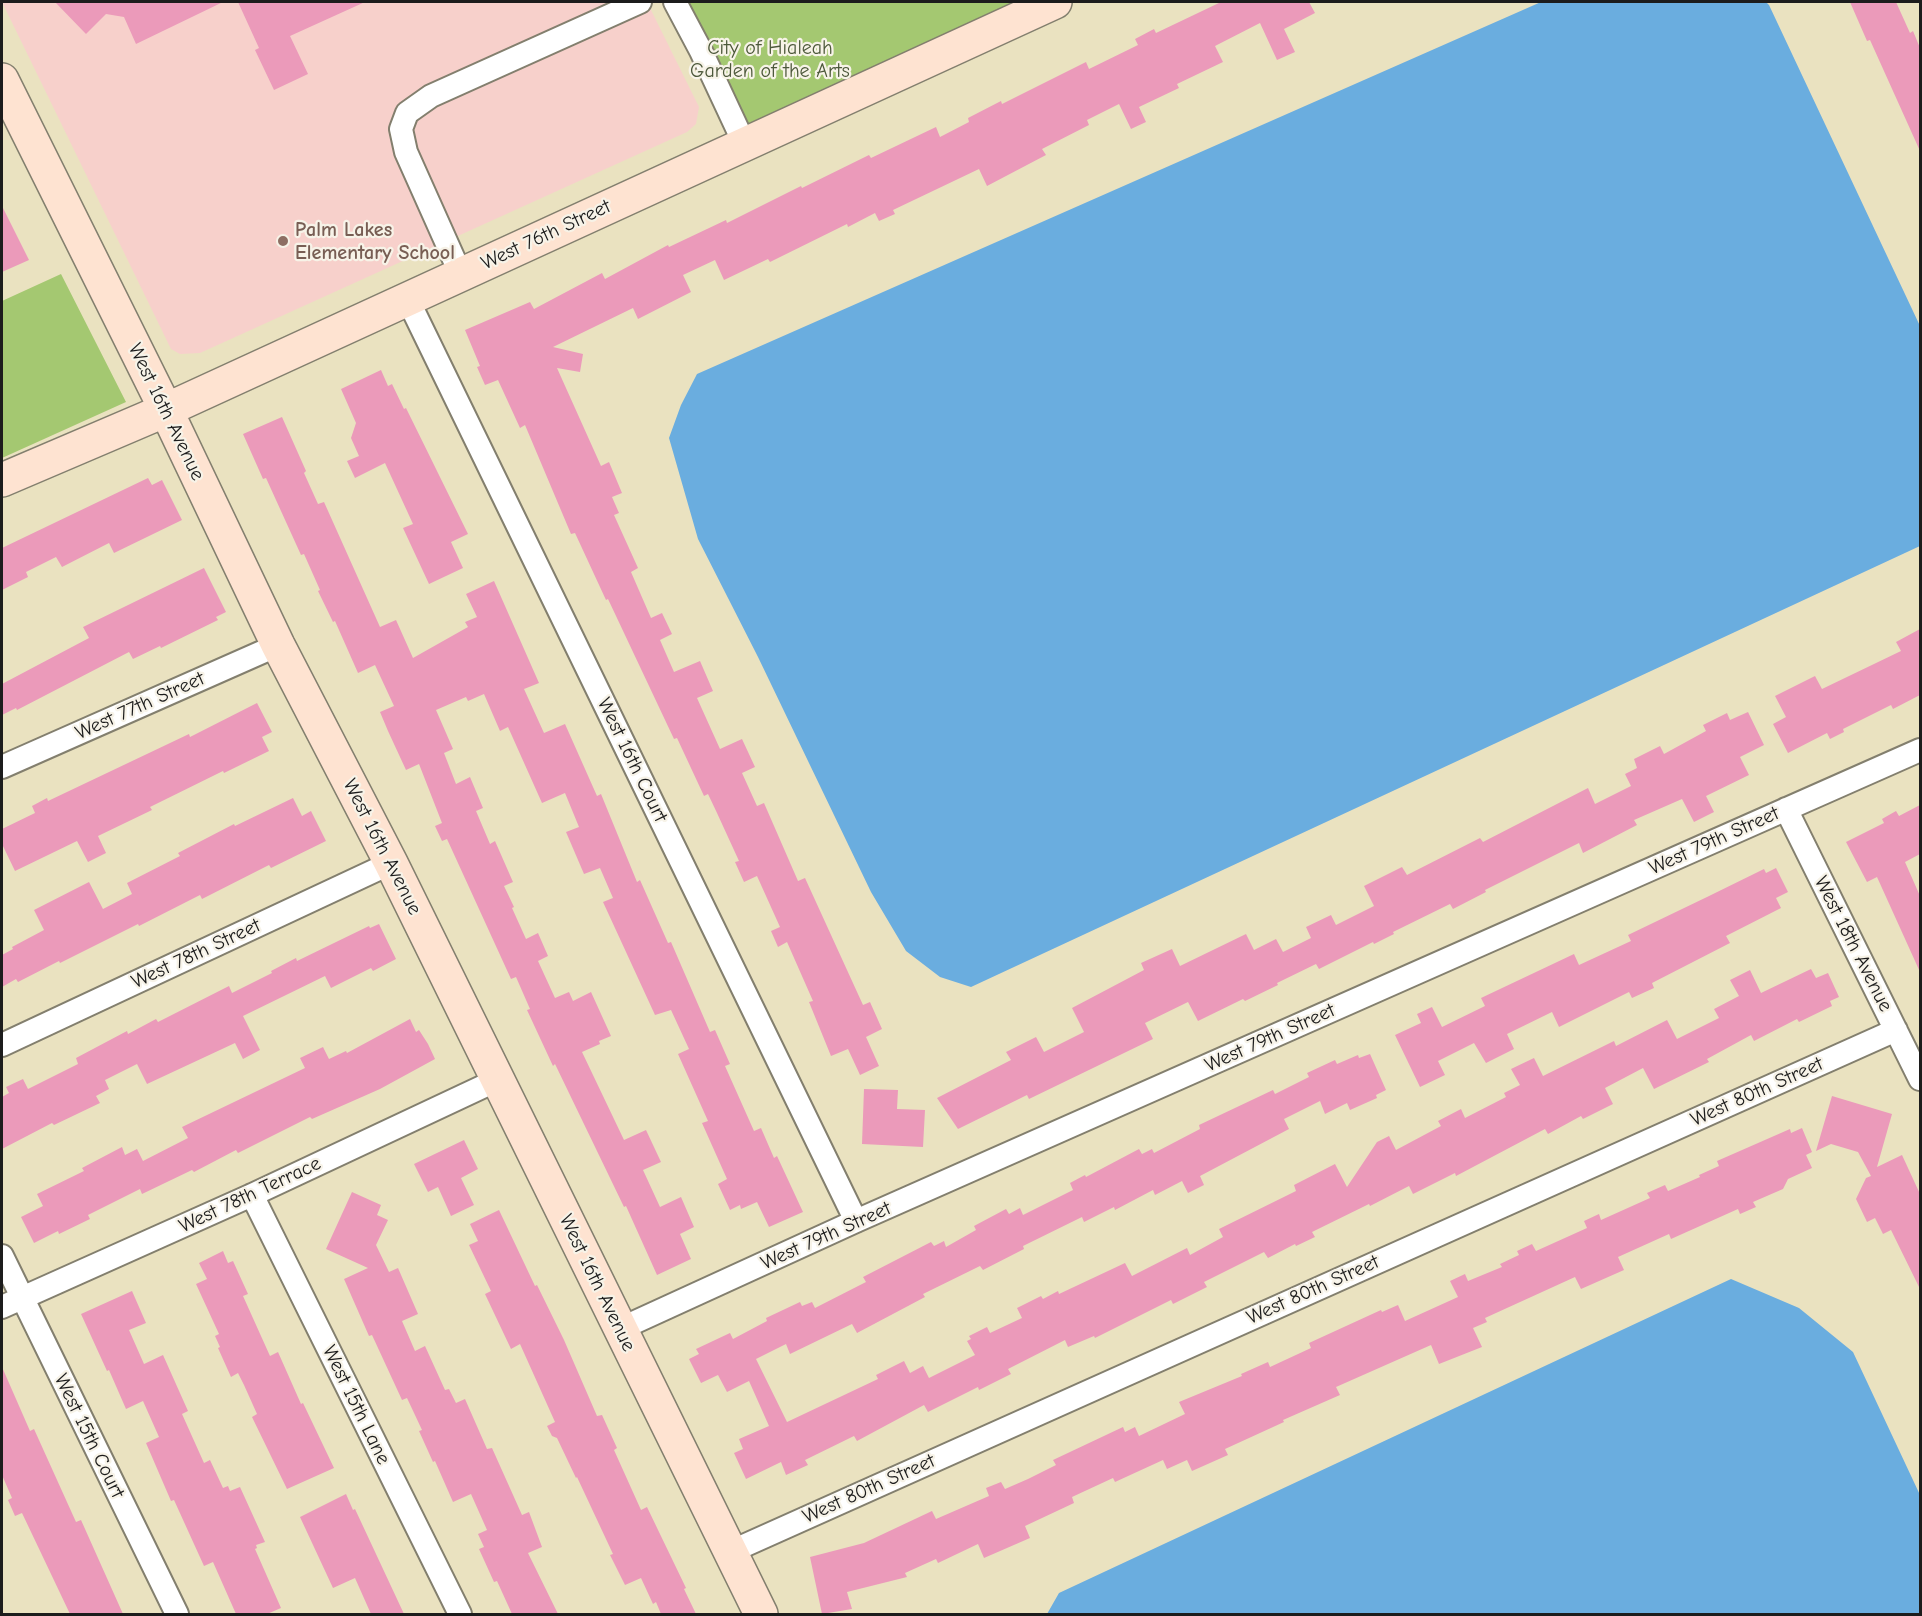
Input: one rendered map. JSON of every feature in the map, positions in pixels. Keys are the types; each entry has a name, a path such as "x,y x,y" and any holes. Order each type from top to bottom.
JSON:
{"street":[{"path":"461,275 406,152 401,129 407,113 431,96 640,2"},
{"path":"675,2 701,51 744,143"},
{"name":"West 76th Street","path":"2,480 166,410 1055,2"},
{"name":"West 16th Avenue","path":"2,80 166,410 279,645 498,1080 761,1614"},
{"name":"West 16th Court","path":"408,300 856,1221"},
{"name":"West 77th Street","path":"2,767 279,645"},
{"name":"West 79th Street","path":"621,1329 856,1221 1920,750"},
{"name":"West 18th Avenue","path":"1786,809 1920,1079"},
{"name":"West 78th Street","path":"2,1045 390,863"},
{"name":"West 80th Street","path":"730,1552 1896,1030"},
{"name":"West 78th Terrace","path":"12,1303 252,1195 498,1080"},
{"name":"West 15th Lane","path":"252,1195 460,1614"},
{"name":"West 15th Court","path":"2,1256 12,1303 177,1614"}],"shaded area":[{"name":"Palm Lakes Elementary School","path":"2,2 647,2 699,107 696,124 687,132 200,353 180,354 171,349"}],"green space":[{"name":"City of Hialeah Garden of the Arts","path":"678,2 1036,2 741,136"},
{"path":"61,274 126,402 2,458 2,301"}],"water":[{"path":"1541,2 1766,2 1769,5 1920,326 1920,546 971,987 940,977 906,951 871,892 758,657 698,539 669,438 681,405 697,374"},
{"path":"1731,1279 1799,1308 1853,1352 1920,1495 1920,1614 1047,1614 1059,1593"}],"building":[{"path":"55,2 223,2 136,44 124,17 106,14 86,34"},
{"path":"238,2 365,2 290,36 308,74 274,90 255,50 259,48"},
{"path":"1221,2 1309,2 1315,13 1284,29 1295,52 1277,60 1260,23 1215,46 1223,62 1177,84 1179,88 1139,107 1146,122 1131,129 1119,104 1087,120 1089,125 1042,149 1046,155 987,186 979,169 893,210 895,214 879,221 875,213 848,227 847,224 770,262 768,259 724,280 715,260 683,275 691,292 638,319 633,308 553,347 583,354 580,372 557,368 601,466 609,462 622,493 612,497 619,513 614,515 638,568 631,572 651,618 662,613 672,634 660,640 674,672 700,661 713,691 697,698 720,749 742,739 755,767 742,773 757,806 764,803 798,881 805,878 863,1005 870,1002 882,1029 866,1037 879,1066 860,1075 848,1049 831,1056 809,1002 813,1001 787,942 778,947 771,931 780,927 757,876 744,882 735,862 739,861 708,794 704,796 677,738 674,739 575,533 571,534 525,425 520,428 498,380 485,385 465,330 530,302 534,309 602,273 605,279 668,245 669,247 726,220 727,223 801,186 802,188 869,155 871,158 936,127 940,137 969,122 968,118 1001,101 1002,104 1086,62 1089,69 1138,45 1135,39 1154,29 1156,33"},
{"path":"1850,2 1896,2 1910,33 1913,31 1920,48 1920,151 1870,40 1867,41"},
{"path":"2,206 29,260 2,272"},
{"path":"381,370 388,386 392,384 404,409 406,408 468,534 451,542 463,568 429,584 403,528 413,524 385,463 355,478 347,461 359,456 351,438 356,423 341,389"},
{"path":"282,417 318,504 324,502 380,627 396,620 413,658 468,627 465,622 477,617 466,594 494,581 539,683 524,689 544,733 565,724 597,796 601,794 637,882 640,880 668,943 671,942 710,1032 715,1030 730,1064 725,1066 754,1131 761,1128 803,1212 769,1227 757,1202 741,1209 740,1205 730,1210 718,1184 727,1179 702,1123 708,1121 678,1054 689,1049 671,1010 655,1015 603,902 613,898 600,868 584,874 566,832 579,827 565,793 542,803 508,727 500,731 484,694 468,701 466,697 436,710 453,749 444,753 456,784 470,777 483,808 476,811 490,844 495,841 513,882 504,886 514,907 512,908 526,939 538,933 548,956 538,961 555,998 569,992 573,1001 591,992 611,1036 582,1052 624,1140 646,1130 661,1162 643,1170 660,1207 681,1197 694,1227 680,1234 691,1259 657,1275 626,1206 624,1207 555,1064 553,1066 527,1010 530,1009 516,977 511,979 447,839 442,841 435,826 442,823 419,764 406,770 380,712 394,706 375,665 358,673 335,621 333,622 318,591 320,590 304,554 301,555 243,434"},
{"path":"148,478 152,485 162,480 182,520 114,553 109,543 62,567 56,557 26,572 28,577 2,590 2,548"},
{"path":"204,568 226,612 216,617 218,620 133,659 129,652 17,710 16,708 2,715 2,684 89,638 83,627"},
{"path":"1920,629 1920,695 1893,709 1891,705 1843,729 1844,732 1830,739 1827,733 1788,753 1773,724 1786,717 1775,696 1815,676 1822,689 1901,651 1896,642"},
{"path":"257,703 272,732 262,737 269,751 150,807 152,810 98,836 106,853 88,862 77,841 15,871 2,844 2,829 35,813 32,806 47,798 48,801 189,734 190,737"},
{"path":"1748,712 1764,745 1740,757 1749,775 1706,796 1714,812 1694,822 1682,799 1634,820 1637,825 1583,853 1579,843 1485,890 1486,892 1453,909 1450,904 1374,944 1373,942 1319,969 1316,964 1245,1001 1243,999 1198,1021 1188,1002 1145,1023 1153,1039 1029,1099 1027,1095 958,1129 937,1098 1011,1060 1006,1052 1036,1037 1044,1052 1084,1032 1072,1008 1144,970 1141,963 1172,949 1180,966 1246,934 1254,950 1276,939 1283,952 1311,938 1306,927 1331,915 1336,925 1374,906 1364,886 1402,867 1407,875 1480,838 1483,842 1588,788 1595,804 1631,786 1625,774 1637,768 1634,759 1660,746 1664,754 1706,731 1703,725 1727,713 1730,720"},
{"path":"293,798 302,816 311,811 326,841 271,868 269,865 202,899 200,895 60,963 59,961 18,982 16,979 2,987 2,955 44,930 34,910 89,882 103,909 132,894 127,883 180,856 178,853 234,824 235,826"},
{"path":"1920,805 1920,854 1905,862 1920,896 1920,972 1877,877 1867,882 1846,842 1884,823 1882,819 1896,811 1899,816"},
{"path":"1776,868 1788,892 1776,898 1781,908 1726,936 1730,943 1652,983 1654,988 1632,998 1629,992 1559,1027 1552,1012 1507,1034 1514,1049 1486,1063 1474,1043 1438,1061 1445,1075 1420,1087 1395,1035 1421,1023 1417,1014 1432,1007 1442,1027 1485,1006 1481,998 1574,954 1579,965 1631,941 1628,935 1764,869 1766,873"},
{"path":"379,924 396,959 373,971 371,968 331,988 325,976 243,1016 260,1050 243,1059 235,1043 147,1084 137,1064 105,1080 109,1089 96,1096 100,1103 54,1125 52,1123 2,1149 2,1097 9,1093 6,1087 23,1079 28,1089 78,1064 76,1058 127,1031 128,1034 156,1019 158,1022 229,986 232,993 296,958 297,961 369,926 370,928"},
{"path":"1811,969 1816,978 1828,973 1839,997 1830,1001 1832,1006 1799,1022 1797,1019 1754,1041 1751,1035 1707,1059 1709,1062 1654,1089 1643,1068 1605,1088 1613,1104 1583,1119 1581,1116 1548,1134 1545,1129 1456,1176 1455,1173 1413,1194 1409,1186 1312,1232 1315,1237 1296,1246 1295,1244 1268,1258 1264,1252 1204,1282 1207,1287 1173,1304 1171,1300 1095,1338 1094,1336 1068,1347 1065,1340 1008,1369 1011,1374 979,1390 978,1387 928,1412 924,1405 857,1441 854,1436 805,1460 808,1465 786,1475 781,1462 746,1479 734,1453 743,1449 739,1439 769,1426 749,1381 727,1392 718,1375 701,1383 689,1359 699,1354 696,1349 730,1333 733,1339 767,1321 766,1318 800,1302 802,1306 812,1302 815,1308 866,1282 863,1277 931,1242 934,1246 944,1241 946,1247 976,1230 974,1226 1006,1209 1009,1214 1020,1208 1023,1215 1073,1190 1070,1183 1085,1175 1086,1177 1139,1149 1142,1154 1152,1149 1154,1153 1200,1129 1199,1125 1273,1090 1275,1094 1309,1077 1307,1073 1335,1060 1337,1064 1358,1055 1359,1058 1370,1054 1386,1090 1376,1095 1377,1098 1350,1110 1347,1103 1325,1114 1320,1101 1284,1119 1289,1129 1200,1176 1204,1185 1188,1193 1182,1181 1155,1195 1153,1190 1115,1210 1114,1207 1084,1222 1082,1217 1023,1246 1024,1249 983,1270 980,1266 923,1294 925,1297 857,1333 852,1324 790,1354 786,1344 756,1359 787,1422 878,1379 876,1375 904,1361 910,1373 923,1366 929,1378 975,1355 967,1341 971,1339 969,1336 987,1327 990,1333 1022,1318 1017,1308 1041,1296 1043,1299 1058,1291 1059,1294 1125,1263 1132,1276 1187,1248 1190,1255 1223,1237 1219,1229 1296,1191 1294,1185 1335,1164 1347,1187 1377,1142 1389,1136 1396,1150 1441,1126 1438,1121 1461,1109 1465,1118 1506,1097 1504,1093 1520,1085 1511,1069 1534,1058 1543,1076 1614,1041 1616,1046 1667,1020 1677,1039 1719,1018 1714,1009 1739,996 1730,980 1750,970 1761,993"},
{"path":"410,1019 416,1032 419,1030 428,1044 435,1059 380,1089 312,1119 310,1117 238,1153 236,1150 194,1172 192,1170 142,1194 140,1189 88,1215 90,1219 34,1243 21,1217 43,1206 37,1194 84,1171 82,1168 122,1147 125,1155 137,1149 143,1161 188,1138 182,1127 305,1068 300,1058 323,1047 329,1059 346,1051 347,1053"},
{"path":"864,1089 898,1090 897,1109 925,1110 923,1147 862,1144"},
{"path":"1832,1096 1892,1114 1877,1167 1902,1155 1920,1194 1920,1289 1891,1230 1883,1234 1875,1218 1867,1222 1856,1199 1866,1178 1871,1176 1858,1152 1831,1144 1816,1151"},
{"path":"1802,1128 1812,1152 1806,1155 1812,1168 1788,1179 1783,1189 1753,1202 1756,1207 1740,1214 1738,1209 1671,1239 1669,1234 1618,1257 1624,1270 1581,1289 1575,1277 1485,1318 1487,1322 1473,1328 1482,1347 1439,1364 1431,1345 1336,1387 1340,1395 1225,1449 1228,1455 1192,1471 1187,1460 1167,1469 1163,1460 1115,1482 1113,1478 1072,1497 1074,1503 1025,1526 1030,1538 984,1558 978,1544 938,1563 936,1559 905,1573 907,1577 847,1592 852,1609 822,1614 810,1557 864,1543 932,1511 936,1519 989,1496 986,1488 1001,1482 1005,1489 1028,1479 1056,1465 1053,1460 1123,1427 1125,1432 1135,1427 1139,1436 1185,1414 1179,1402 1242,1376 1241,1374 1268,1362 1270,1367 1311,1348 1309,1343 1381,1310 1382,1312 1398,1305 1405,1321 1458,1297 1450,1281 1465,1274 1468,1281 1502,1267 1500,1264 1519,1255 1517,1251 1532,1244 1536,1251 1587,1228 1584,1221 1599,1214 1601,1220 1650,1198 1647,1193 1665,1185 1668,1191 1719,1166 1717,1161 1790,1129 1791,1133"},
{"path":"464,1140 478,1169 461,1178 474,1205 451,1216 438,1187 428,1192 414,1164"},
{"path":"352,1192 381,1205 377,1215 388,1220 376,1245 389,1272 398,1268 418,1314 402,1321 415,1351 425,1346 445,1390 449,1389 456,1403 465,1399 487,1449 492,1448 522,1515 529,1512 542,1547 528,1553 558,1614 512,1614 479,1549 484,1547 478,1534 487,1530 471,1494 453,1502 419,1431 422,1430 407,1398 402,1400 372,1335 369,1336 344,1279 368,1268 326,1249"},
{"path":"499,1210 564,1340 597,1416 602,1415 617,1448 614,1450 641,1510 647,1507 696,1614 661,1614 656,1602 653,1604 641,1578 625,1585 577,1477 557,1438 552,1436 547,1426 555,1422 520,1344 511,1349 485,1294 491,1291 469,1245 478,1241 470,1224"},
{"path":"223,1251 228,1263 233,1261 248,1294 243,1296 270,1356 278,1352 301,1404 303,1403 334,1468 287,1489 252,1417 257,1414 244,1385 238,1373 231,1377 218,1348 220,1347 215,1336 219,1334 196,1284 207,1279 199,1263"},
{"path":"132,1291 146,1323 129,1330 144,1364 163,1355 188,1411 182,1414 204,1463 210,1460 223,1488 228,1486 230,1491 240,1487 265,1542 256,1545 255,1549 281,1608 267,1614 236,1614 213,1562 204,1566 174,1500 171,1501 146,1443 159,1437 143,1401 126,1409 109,1370 107,1371 81,1314"},
{"path":"2,1367 30,1431 34,1429 76,1522 81,1520 123,1614 70,1614 22,1513 15,1516 8,1500 12,1498 2,1475"},
{"path":"346,1494 404,1614 371,1614 355,1578 333,1588 300,1517"}],"place":[{"name":"Palm Lakes Elementary School","path":"283,241"}]}
